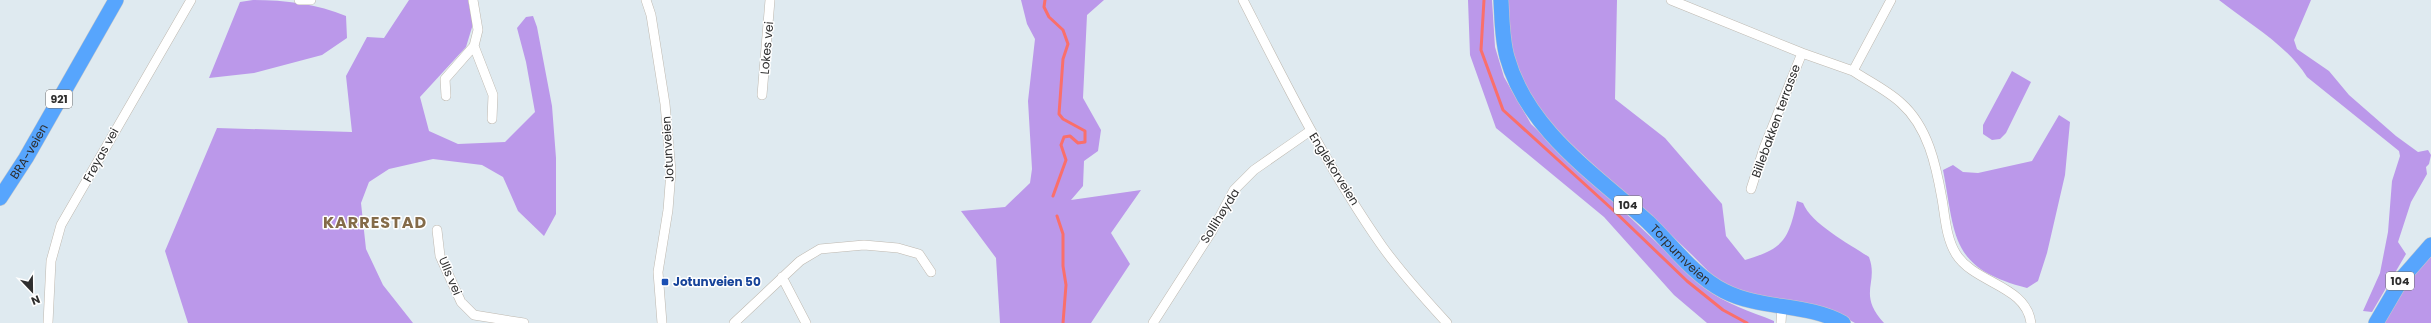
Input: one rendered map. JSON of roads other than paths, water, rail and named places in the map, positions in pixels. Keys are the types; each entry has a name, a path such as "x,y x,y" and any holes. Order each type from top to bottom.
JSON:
{"main road":[{"name":"BRA-veien","path":"0,198 26,158 116,0"},
{"name":"Torpumveien","path":"1501,0 1507,56 1517,84 1532,110 1545,127 1584,167 1646,221 1696,270 1722,290 1741,299 1808,312 1842,323"},
{"name":"104","path":"2376,323 2403,277 2431,245"}],"street":[{"name":"Frøyas vei","path":"48,323 51,261 61,225 191,0"},
{"path":"299,0 311,0"},
{"path":"446,96 445,79 474,46 478,30 473,0"},
{"name":"Jotunveien","path":"646,0 651,15 663,91 671,171 668,210 658,272 662,323"},
{"name":"Lokes vei","path":"762,95 770,0"},
{"name":"Englekorveien","path":"1243,0 1310,131 1382,246 1406,277 1447,323"},
{"name":"Billebakken terrasse","path":"1671,0 1802,53 1853,71 1901,102 1914,117 1935,162 1947,228 1956,254 1971,269 2017,296 2027,307 2031,323"},
{"path":"1853,71 1891,0"},
{"path":"474,46 493,95 492,119"},
{"name":"Billebakken terrasse","path":"1751,189 1764,148 1802,53"},
{"name":"Sollihøyda","path":"1153,323 1212,231 1234,190 1254,170 1310,131"},
{"name":"Ulls vei","path":"437,230 440,256 461,302 474,315 524,323"},
{"path":"734,323 800,261 820,249 844,246 864,246 905,250 919,254 931,272"},
{"path":"782,277 806,323"},
{"path":"1781,323 1782,308"}],"waterway":[{"path":"1045,0 1044,7 1049,17 1063,30 1068,44 1063,59 1059,114 1063,119 1085,131 1085,142 1078,143 1070,136 1064,137 1061,145 1066,160 1053,196"},
{"path":"1484,0 1481,50 1503,110 1612,209 1687,281 1723,310 1747,323"},
{"path":"1057,216 1063,234 1063,266 1066,285 1063,323"}],"place":[{"name":"Jotunveien 50","path":"665,282"}],"district":[{"name":"KARRESTAD","path":"375,222"}]}
